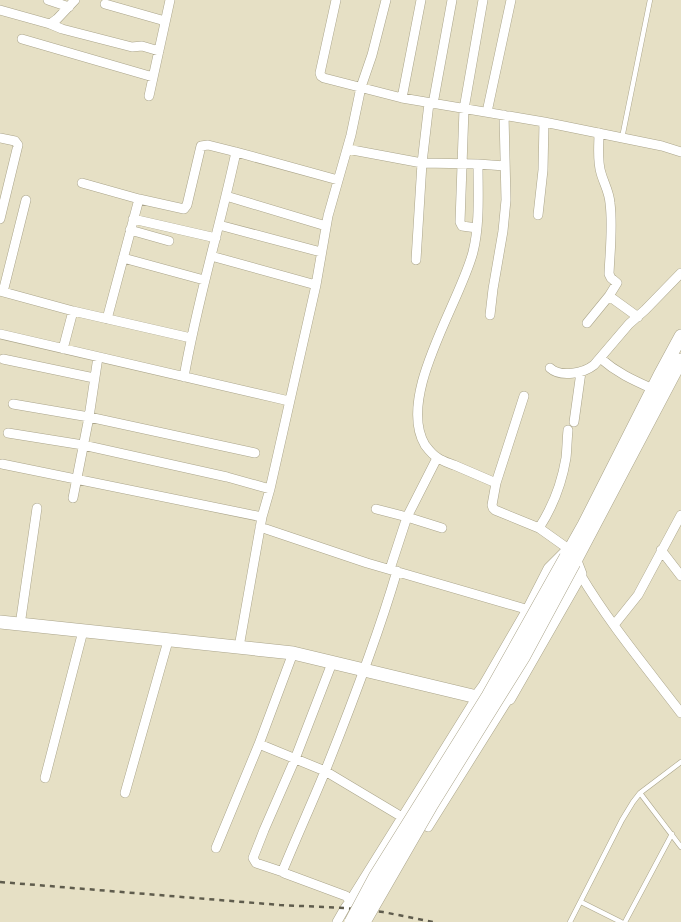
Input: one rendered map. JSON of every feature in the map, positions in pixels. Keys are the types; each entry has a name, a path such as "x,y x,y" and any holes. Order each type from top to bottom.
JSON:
{"main road":[{"path":"0,622 168,641 293,653 477,697 509,698 573,561 584,525 681,336"},
{"path":"364,922 432,804 524,656 573,561 681,360"},
{"path":"477,697 485,686 529,610 550,569 573,561"},
{"path":"351,922 379,870 573,561"}],"street":[{"path":"48,0 72,3"},
{"path":"148,96 170,0"},
{"path":"336,0 320,73 324,78 402,98 544,122 681,152"},
{"path":"239,647 262,517 270,489 316,285 326,226 347,149 361,87 372,55 386,0"},
{"path":"402,98 421,0"},
{"path":"416,260 422,163 431,103 452,0"},
{"path":"477,228 462,226 460,222 464,109 483,0"},
{"path":"487,112 511,0"},
{"path":"50,24 57,19 72,3"},
{"path":"105,4 165,20"},
{"path":"0,10 50,24 62,29 132,47 142,46 159,51"},
{"path":"22,39 153,78"},
{"path":"490,315 506,200 504,115"},
{"path":"538,215 543,170 544,122"},
{"path":"587,323 617,284 609,276 611,217 609,195 599,164 599,133"},
{"path":"0,138 15,141 18,145 0,219"},
{"path":"82,183 184,209 187,205 201,146 208,145 338,180"},
{"path":"347,149 422,163 505,166"},
{"path":"184,378 204,280 216,238 236,152"},
{"path":"478,164 477,228 473,252 464,280 430,358 421,386 418,409 420,430 425,445 437,458 496,483"},
{"path":"226,196 326,226"},
{"path":"107,319 139,198"},
{"path":"26,200 2,291 73,311 191,338"},
{"path":"133,219 216,238"},
{"path":"219,225 321,252"},
{"path":"130,230 169,241"},
{"path":"211,256 316,285"},
{"path":"123,258 204,280"},
{"path":"550,368 555,372 561,373 581,372 588,370 618,336 681,273"},
{"path":"609,296 638,317"},
{"path":"63,349 73,311"},
{"path":"0,334 184,378 289,401"},
{"path":"73,498 98,357"},
{"path":"600,358 627,377 653,389"},
{"path":"3,359 94,378"},
{"path":"574,422 581,372"},
{"path":"524,396 496,483 492,501 493,508 539,528 573,561 590,591 614,625 681,713"},
{"path":"13,404 255,452"},
{"path":"539,528 544,520 560,481 566,458 568,430"},
{"path":"8,433 83,445 227,477 270,489"},
{"path":"283,872 287,858 325,771 365,671 385,612 393,570 407,517 437,458"},
{"path":"2,464 262,517"},
{"path":"20,625 37,508"},
{"path":"376,509 442,528"},
{"path":"614,625 638,594 681,515"},
{"path":"260,527 367,563 529,610"},
{"path":"661,550 681,576"},
{"path":"45,778 83,631"},
{"path":"125,793 168,641"},
{"path":"216,848 259,744 293,653"},
{"path":"332,663 295,759 253,858 256,863 346,896 350,901"},
{"path":"337,922 477,697"},
{"path":"428,827 509,698"},
{"path":"259,744 325,771 402,817"}],"lane":[{"path":"622,138 650,0"},
{"path":"570,922 622,820 633,802 640,793 681,762"},
{"path":"640,793 681,847"},
{"path":"625,922 672,834"},
{"path":"580,902 620,922"}],"railway":[{"path":"0,882 280,905 345,908 383,912 433,922"}]}
